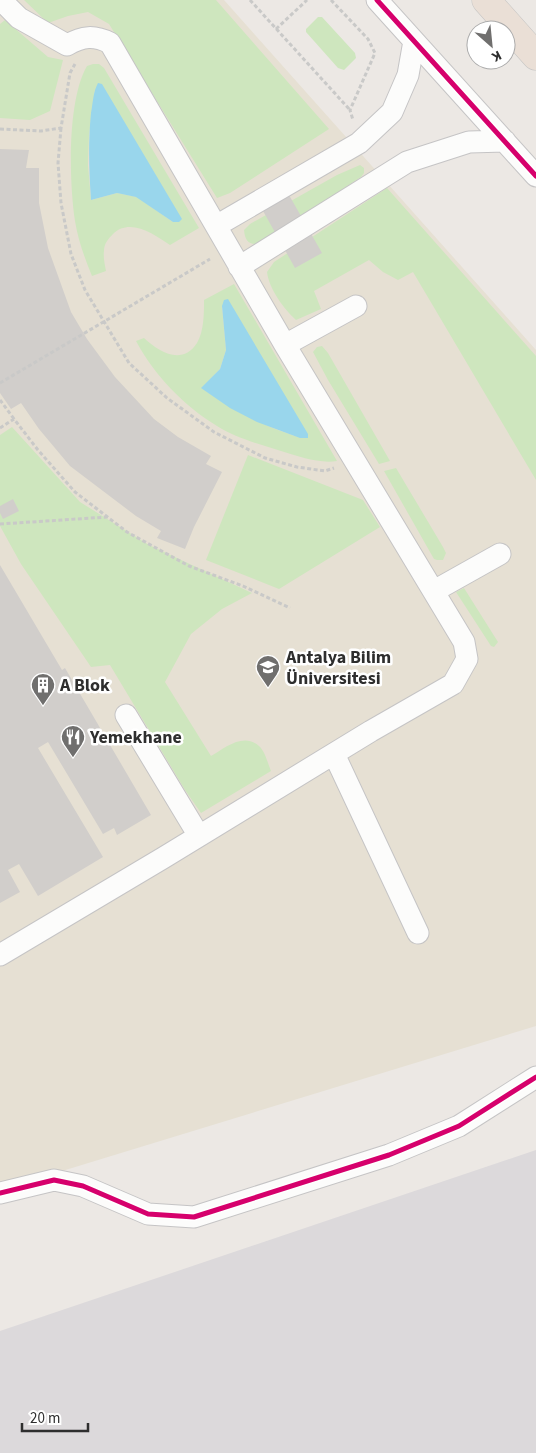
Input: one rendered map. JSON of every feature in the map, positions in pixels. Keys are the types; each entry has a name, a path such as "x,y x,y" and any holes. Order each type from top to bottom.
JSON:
{"highway":[{"path":"486,0 536,56"}],"street":[{"path":"0,955 453,684 467,659 464,642 285,345 110,43 98,37 78,39 67,45 19,18 1,0"},
{"path":"377,0 536,176"},
{"path":"216,226 359,143 392,112 408,75 414,41"},
{"path":"239,267 407,162 469,142 505,141"},
{"path":"285,345 356,306"},
{"path":"434,591 500,554"},
{"path":"126,715 199,836"},
{"path":"334,754 418,933"},
{"path":"0,1193 54,1180 83,1186 148,1214 194,1217 398,1152 459,1126 536,1077"}],"path":[{"path":"250,0 350,110 359,143"},
{"path":"276,29 307,0"},
{"path":"331,0 368,39 375,53 350,110"},
{"path":"98,37 83,50 70,73 60,128 58,163 61,203 71,254 85,290 103,322 129,363 167,398 214,432 266,458 297,467 325,471 354,458"},
{"path":"0,129 41,131 60,128"},
{"path":"0,383 228,248"},
{"path":"0,400 38,450 75,492 127,532 189,566 243,586 290,608"},
{"path":"0,428 14,420"},
{"path":"0,524 108,517"}],"shaded area":[{"name":"Antalya Bilim Üniversitesi","path":"0,0 224,0 536,350 536,1026 0,1190"},
{"path":"536,1150 536,1453 0,1453 0,1331"}],"green space":[{"path":"24,0 216,0 329,129 230,193 217,198 109,24 88,12 48,23"},
{"path":"318,17 322,17 355,53 356,58 344,70 338,68 306,32 306,29"},
{"path":"5,20 48,57 63,60 50,111 30,120 0,118 0,24"},
{"path":"99,64 104,68 199,228 170,245 142,229 127,227 120,229 109,238 105,246 106,271 92,276 76,228 71,164 71,142 76,99 80,81 87,66","holes":["95,90 173,222 137,197 117,193 91,200 88,165 89,135"]},
{"path":"360,165 364,168 364,173 361,177 261,243 254,244 247,240 244,230 250,224 337,175"},
{"path":"387,188 536,356 536,480 413,272 398,280 383,272 369,260 314,291 321,309 296,320 274,292 267,272 274,262"},
{"path":"234,284 337,461 309,459 232,434 193,409 161,378 136,341 144,338 156,348 170,354 184,354 191,350 197,343 201,333 204,317 204,300","holes":["222,306 308,438 278,430 258,421 229,406 202,388 220,369 226,350"]},
{"path":"322,346 328,353 390,461 379,464 328,380 313,352 317,347"},
{"path":"12,427 80,502 149,545 252,593 222,609 191,634 165,682 211,756 240,741 253,742 265,754 271,771 201,813 185,790 110,665 91,667 21,564 0,526 0,435"},
{"path":"248,455 363,500 380,527 279,589 206,560"},
{"path":"396,468 443,547 446,553 443,560 434,559 384,471"},
{"path":"464,588 498,642 494,647 491,646 456,592"}],"water":[{"path":"98,83 102,84 182,219 179,222 173,222 136,197 117,193 91,200 90,124 93,98"},
{"path":"228,299 308,434 308,438 300,438 257,422 230,408 201,388 220,369 226,350 222,306 224,300"}],"building":[{"path":"0,149 29,150 26,168 39,168 39,203 48,248 71,312 87,339 115,377 154,419 178,437 211,456 206,464 222,472 185,549 157,538 161,531 136,516 70,466 39,429 21,403 11,409 0,393"},
{"path":"285,188 322,253 295,268 258,202"},
{"path":"13,499 19,511 3,519 0,513 0,506"},
{"name":"A Blok","path":"0,565 62,670 65,668 151,815 117,835 114,828 103,834 48,742 38,748 103,857 38,896 19,864 8,870 20,892 0,903"}],"cycle path":[{"path":"377,0 536,176"},
{"path":"0,1193 54,1180 83,1186 148,1214 194,1217 389,1155 459,1126 536,1077"}],"place":[{"name":"Antalya Bilim Üniversitesi","path":"268,688"},
{"name":"A Blok","path":"43,706"},
{"name":"Yemekhane","path":"73,758"}]}
